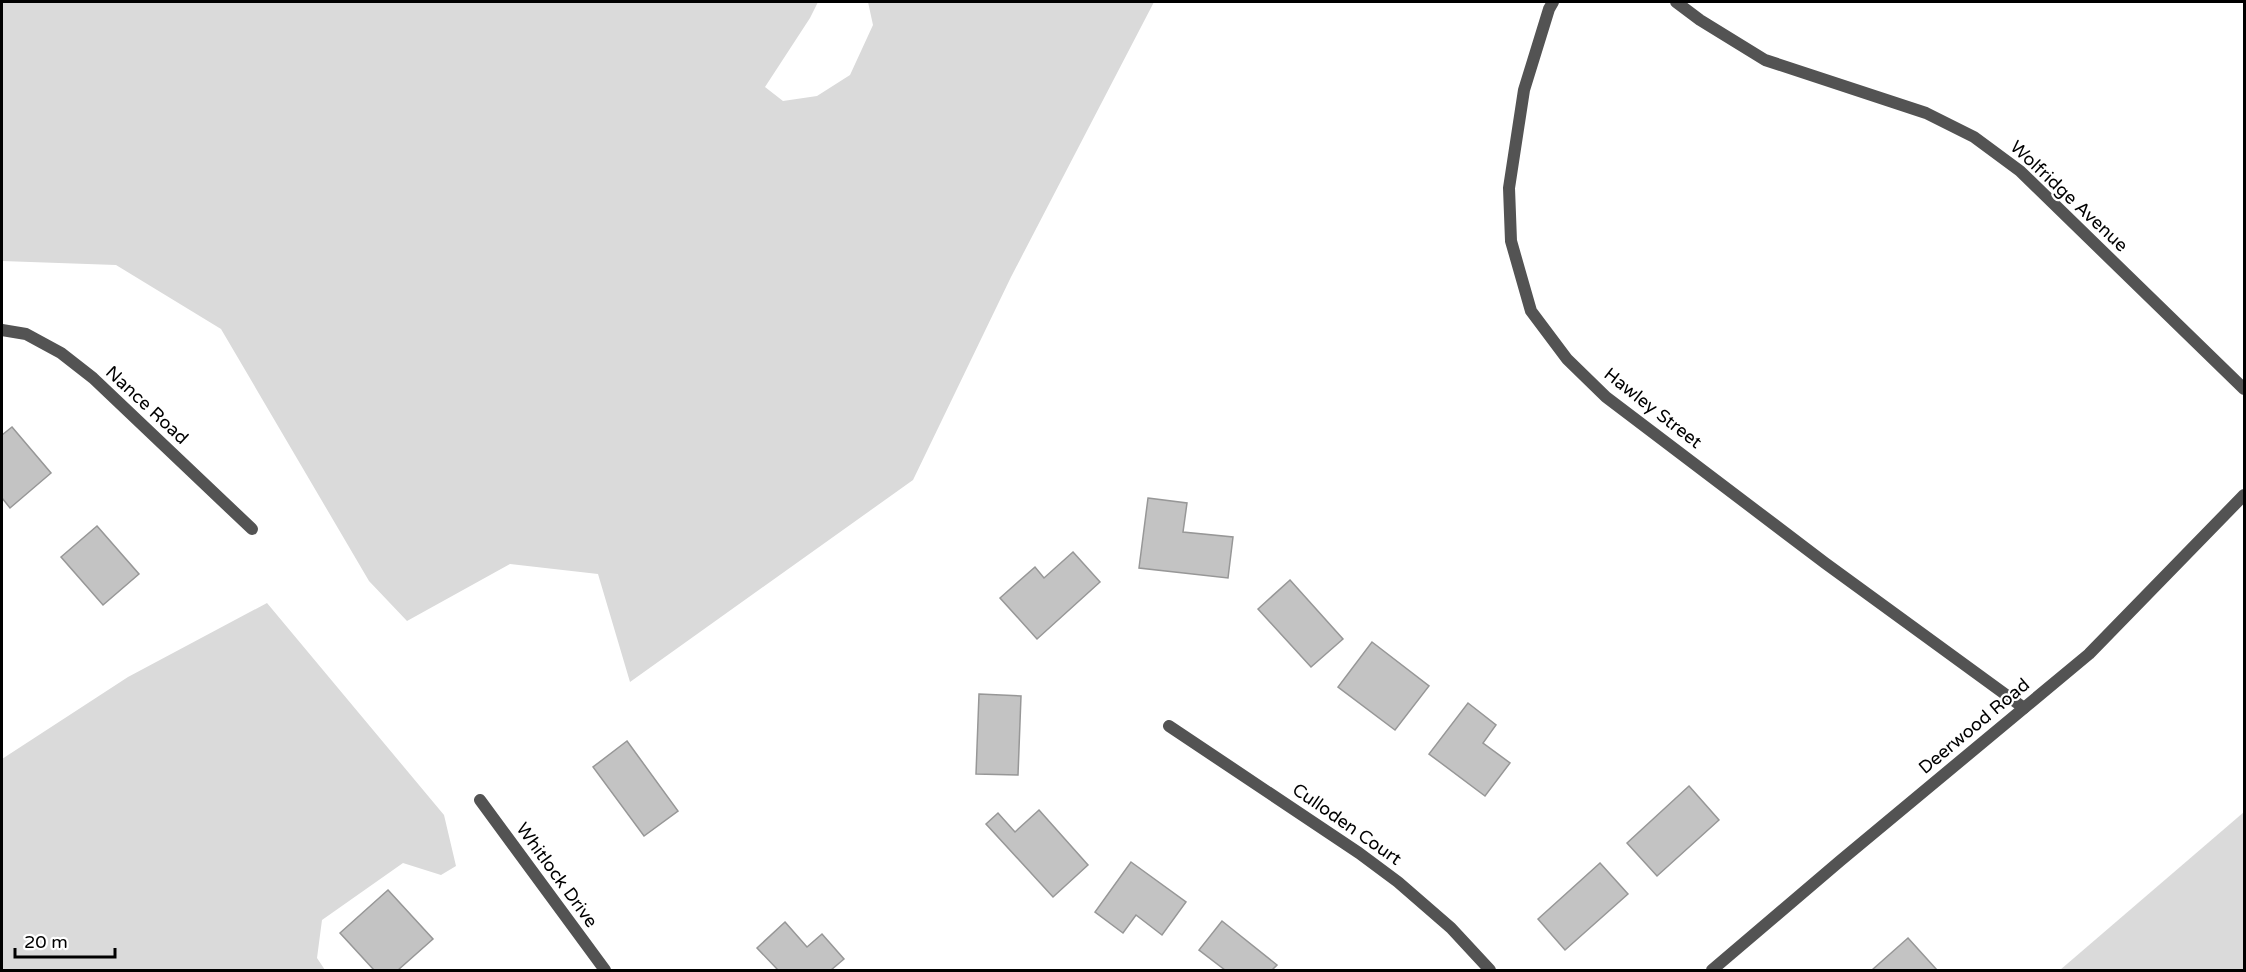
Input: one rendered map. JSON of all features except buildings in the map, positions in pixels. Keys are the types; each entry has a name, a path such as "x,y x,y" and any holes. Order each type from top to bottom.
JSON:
{"street":[{"name":"Hawley Street","path":"1553,2 1524,90 1509,188 1511,241 1531,311 1567,359 1606,397 1826,563 2024,708"},
{"name":"Wolfridge Avenue","path":"1676,2 1700,20 1765,60 1926,113 1974,137 2020,171 2244,388"},
{"name":"Nance Road","path":"2,330 26,334 61,353 93,378 252,529"},
{"name":"Deerwood Road","path":"1712,970 2089,654 2244,495"},
{"name":"Culloden Court","path":"1168,726 1359,853 1398,882 1450,928 1490,970"},
{"name":"Whitlock Drive","path":"480,800 605,970"}],"shaded area":[{"path":"2,2 818,2 765,87 783,101 817,96 850,75 873,25 868,2 1154,2 1011,277 913,480 630,682 598,574 510,564 407,621 369,581 221,329 116,265 2,261"},
{"path":"267,603 444,815 456,866 441,875 403,863 322,920 317,958 325,970 2,970 2,759 128,677"},
{"path":"2244,812 2244,970 2060,970"}]}
